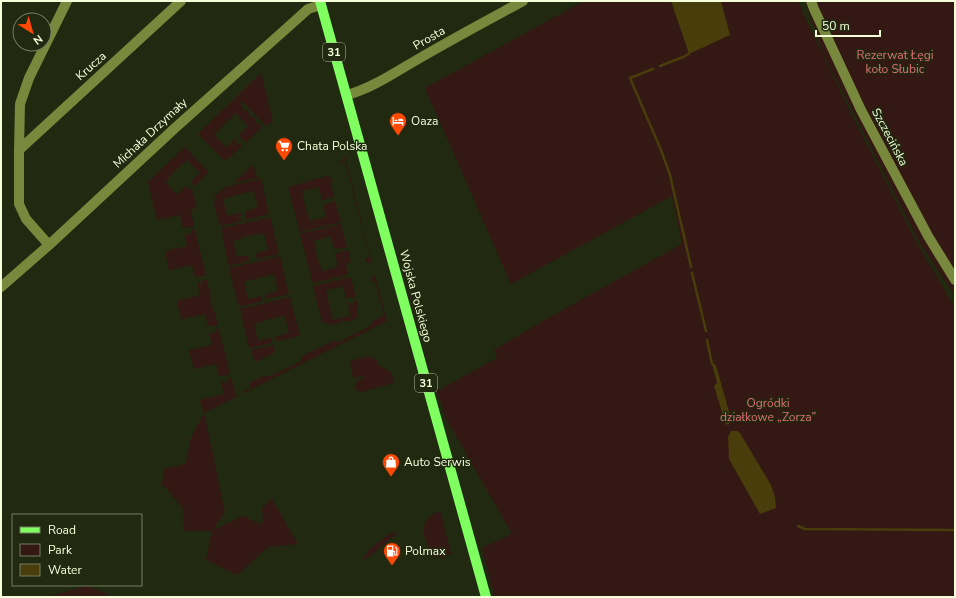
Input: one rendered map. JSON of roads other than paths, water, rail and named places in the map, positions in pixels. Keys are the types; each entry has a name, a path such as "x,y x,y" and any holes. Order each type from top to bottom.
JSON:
{"main road":[{"name":"Wojska Polskiego","path":"321,3 486,597"}],"street":[{"path":"49,245 26,219 19,204 20,104 29,78 67,1"},
{"name":"Krucza","path":"19,150 182,1"},
{"name":"Prosta","path":"347,96 360,92 523,1"},
{"name":"Szczecińska","path":"811,1 861,110 928,236 955,280"},
{"name":"Michała Drzymały","path":"1,287 297,19 308,10 321,3"}],"water":[{"path":"671,1 721,1 730,35 689,54"},
{"path":"712,364 715,364 718,372 731,419 729,424 726,425 714,386 717,383"},
{"path":"731,431 737,431 740,433 771,485 775,497 776,508 760,514 729,459 728,437"}],"waterway":[{"path":"660,66 689,54"},
{"path":"653,69 630,78 661,150 670,175 691,267"},
{"path":"692,273 706,331"},
{"path":"707,340 712,364"},
{"path":"798,526 805,529 955,530"}],"place":[{"name":"Oaza","path":"398,136"},
{"name":"Chata Polska","path":"284,161"},
{"name":"Auto Serwis","path":"391,477"},
{"name":"Polmax","path":"392,566"}],"park label":[{"name":"Rezerwat Łęgi koło Słubic","path":"895,62"},
{"name":"Ogródki działkowe „Zorza”","path":"768,410"}]}
